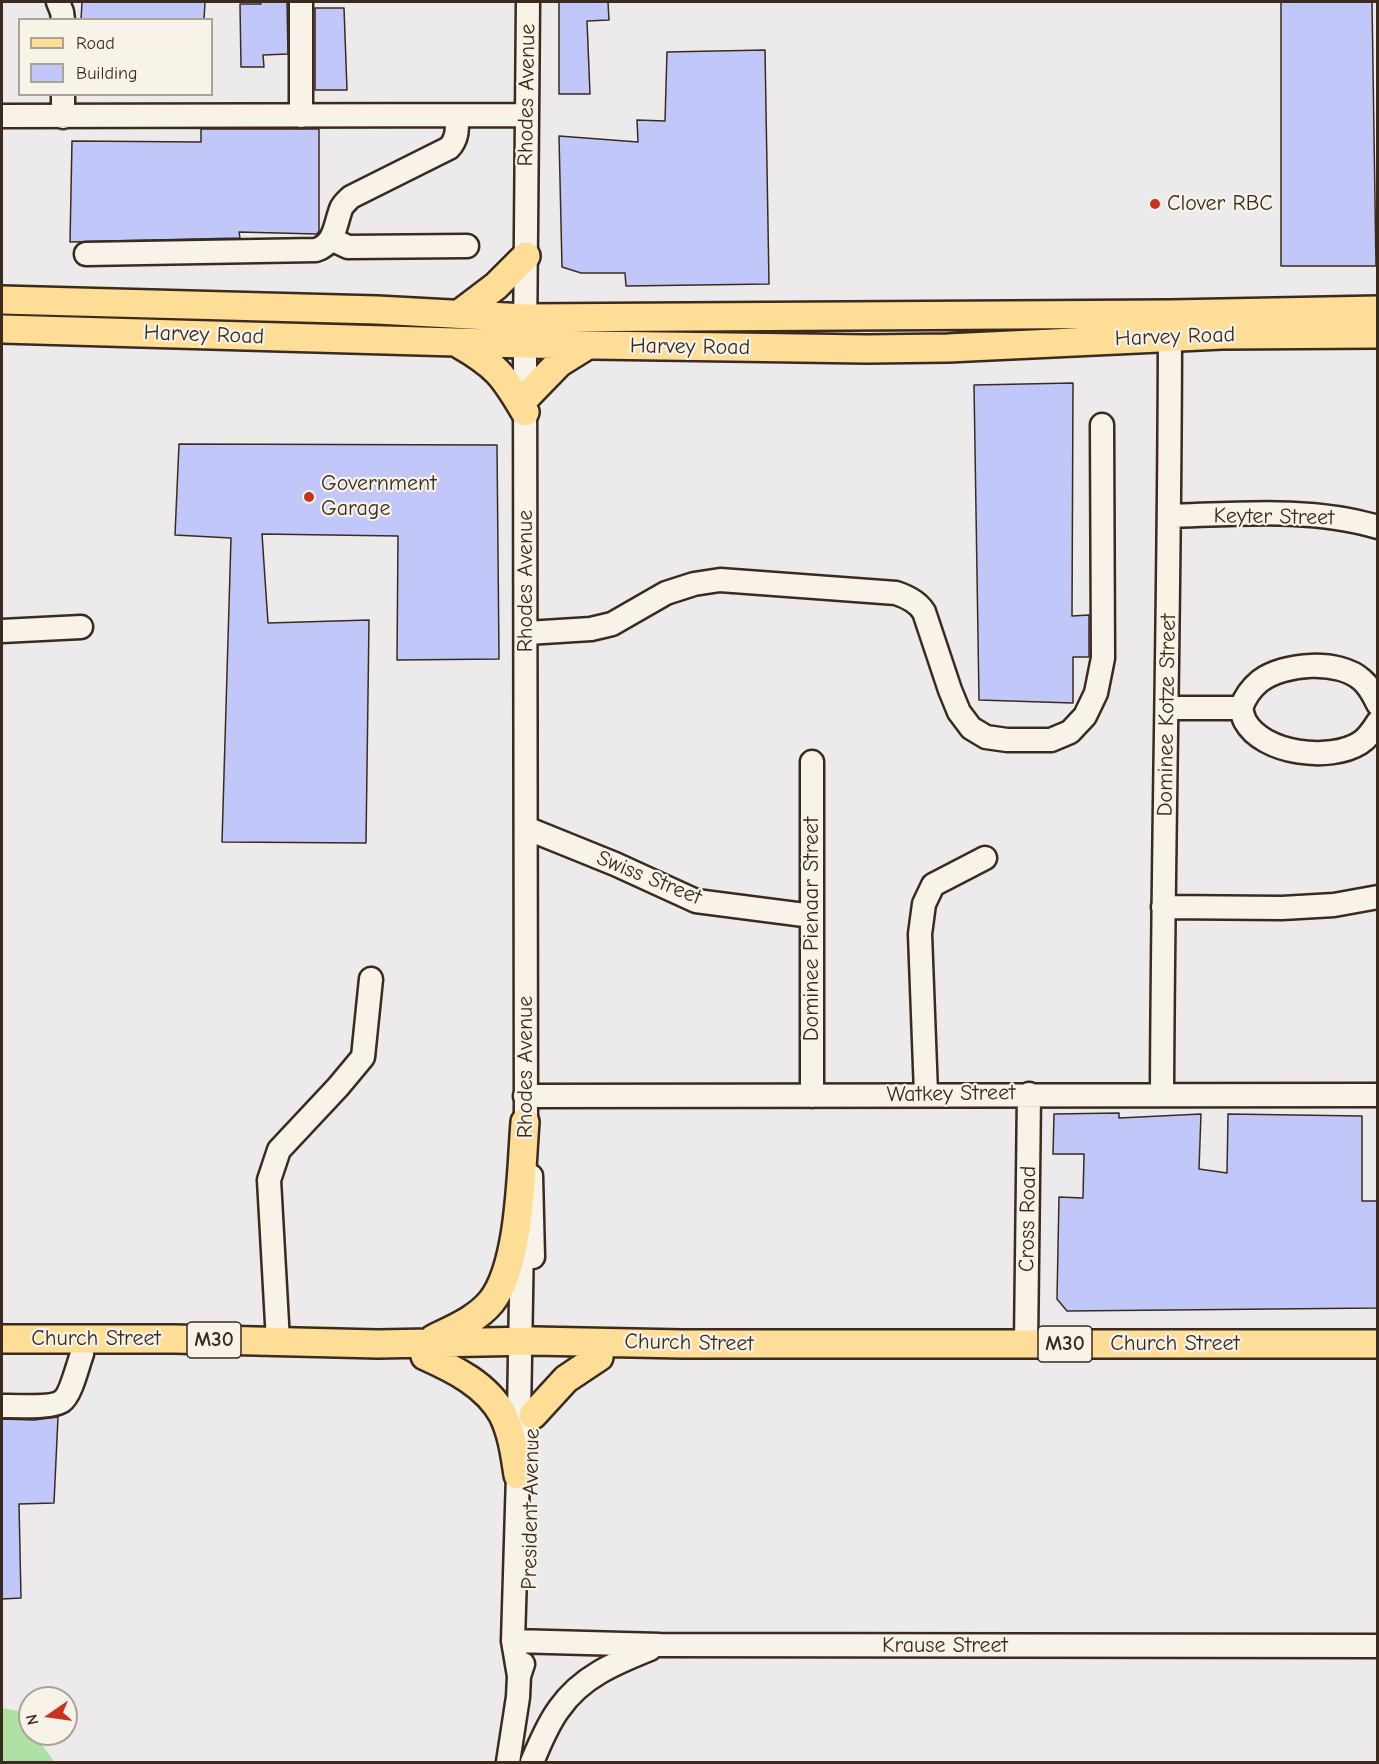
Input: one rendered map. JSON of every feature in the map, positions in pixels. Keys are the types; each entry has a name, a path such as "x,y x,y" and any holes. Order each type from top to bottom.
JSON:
{"main road":[{"path":"459,314 496,286 526,256"},
{"name":"Harvey Road","path":"2,300 459,314 588,345 867,349 948,348 1170,325 1377,310"},
{"name":"Harvey Road","path":"2,329 456,342 525,331 1170,325 1222,334 1377,334"},
{"path":"456,342 501,373 525,405 559,363 588,345"},
{"path":"518,1475 512,1440 503,1414 482,1389 426,1349 477,1315 491,1301 503,1281 512,1252 516,1227 525,1109"},
{"name":"Church Street","path":"2,1339 377,1357 426,1349"},
{"name":"Church Street","path":"2,1355 82,1354 175,1346 278,1341 378,1344 426,1349 527,1349 682,1344 1377,1344"},
{"name":"Church Street","path":"527,1349 599,1357 1377,1359"},
{"path":"533,1415 566,1379 599,1357"}],"street":[{"path":"58,2 63,18"},
{"path":"301,2 301,116"},
{"name":"Rhodes Avenue","path":"527,1349 523,1181 527,1160 525,1109 527,633 525,331 528,2"},
{"path":"2,116 63,106 301,116 526,115"},
{"path":"87,254 324,248 331,239 342,207 351,197 449,148 457,135 458,116"},
{"path":"331,239 348,247 467,246"},
{"name":"Dominee Kotze Street","path":"1162,1093 1170,325"},
{"path":"527,633 591,629 612,624 666,593 694,584 720,580 896,593 912,599 924,612 950,690 959,712 970,728 986,736 1007,740 1051,740 1070,732 1085,716 1096,693 1103,658 1102,425"},
{"name":"Keyter Street","path":"1169,516 1255,513 1302,515 1343,518 1377,527"},
{"path":"2,631 81,627"},
{"path":"1377,704 1372,691 1360,678 1329,667 1312,666 1275,673 1260,681 1247,694 1241,708 1245,722 1257,734 1274,745 1301,752 1344,751 1361,743 1372,733 1377,722"},
{"path":"1167,708 1241,708"},
{"name":"Dominee Pienaar Street","path":"812,762 812,1096"},
{"name":"Swiss Street","path":"526,828 615,864 696,901 812,916"},
{"path":"926,1094 920,934 924,904 933,885 985,858"},
{"path":"1163,907 1282,908 1334,904 1377,897"},
{"path":"278,1341 269,1180 279,1150 363,1057 371,979"},
{"name":"Watkey Street","path":"525,1109 812,1096 926,1094 1377,1095"},
{"name":"Cross Road","path":"1026,1344 1029,1094"},
{"name":"President Avenue","path":"508,1762 517,1707 533,1415 527,1349"},
{"name":"President Avenue","path":"521,1642 518,1475 527,1349"},
{"path":"2,1406 34,1406 56,1404 62,1401 67,1395 82,1354"},
{"name":"Krause Street","path":"521,1642 660,1645 1377,1647"},
{"path":"532,1762 558,1709 575,1689 595,1674 621,1660 660,1645"}],"green space":[{"path":"2,1708 18,1711 18,1746 43,1746 53,1762 2,1762"}],"building":[{"path":"82,2 205,2 204,18 81,18"},
{"path":"260,2 287,2 288,54 263,55 264,67 241,67 240,4 261,4"},
{"path":"559,2 608,2 609,20 587,21 590,94 559,94"},
{"path":"1281,2 1372,2 1376,266 1281,266"},
{"path":"315,8 344,8 347,90 315,90"},
{"path":"765,50 769,284 626,286 625,273 581,273 562,267 559,136 638,142 637,120 665,121 667,52"},
{"path":"201,129 319,129 319,231 317,234 239,232 240,238 70,242 72,141 201,142"},
{"path":"1073,383 1072,616 1089,615 1089,657 1073,657 1073,703 979,700 974,385"},
{"path":"179,444 497,445 499,659 397,660 398,536 262,534 268,623 369,620 366,843 222,842 231,538 175,535"},
{"path":"1119,1113 1119,1118 1201,1114 1199,1169 1227,1173 1228,1114 1362,1116 1362,1201 1377,1201 1377,1308 1067,1311 1057,1299 1059,1197 1083,1198 1084,1154 1053,1154 1054,1114"},
{"path":"58,1417 54,1503 19,1504 21,1598 2,1599 2,1419 34,1420"}],"place":[{"name":"Clover RBC","path":"1155,204"},
{"name":"Government Garage","path":"309,497"}]}
